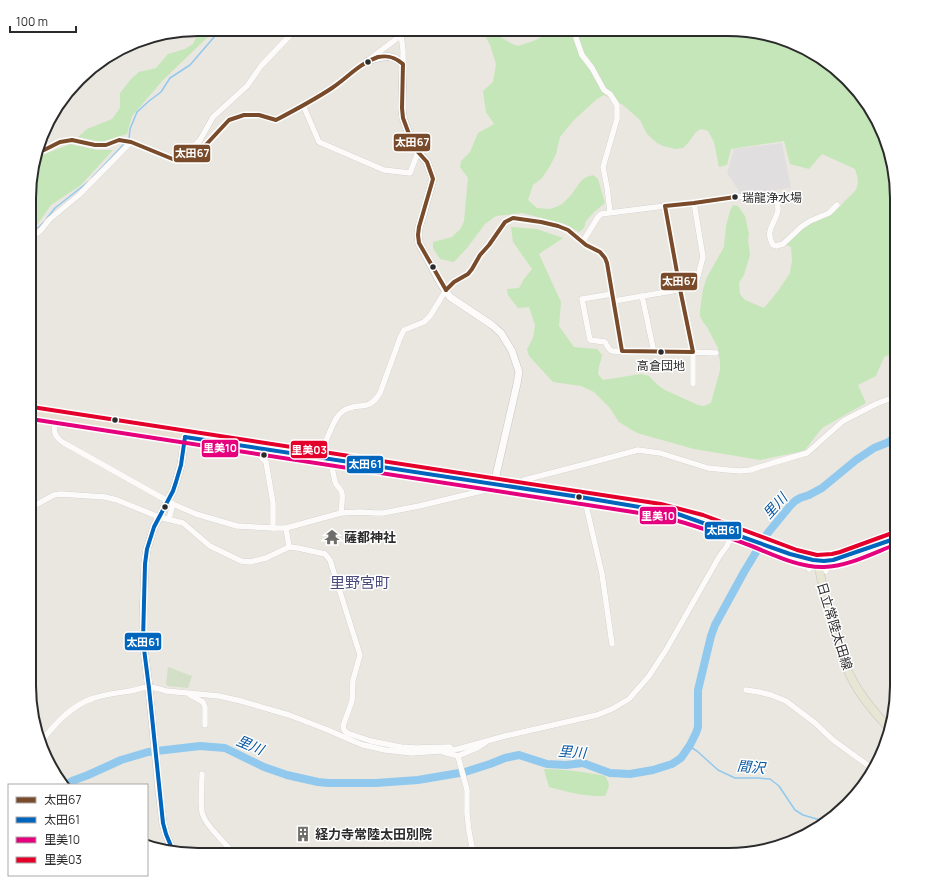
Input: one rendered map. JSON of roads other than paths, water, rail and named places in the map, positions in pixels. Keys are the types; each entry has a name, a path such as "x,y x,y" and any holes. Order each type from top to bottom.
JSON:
{"highway":[{"path":"36,414 675,513 804,558 818,567 833,560 890,540"}],"main road":[{"name":"日立常陸太田線","path":"818,567 846,665 852,680 861,694 885,724"}],"street":[{"path":"180,160 200,140 213,116 247,86 262,66 290,36"},
{"path":"44,150 60,142 72,140 95,145 106,145 119,140 132,142 175,160 180,160 202,149 230,120 244,115 259,115 276,120 303,106 333,87 400,36"},
{"path":"55,416 55,435 58,439 171,502 202,516 237,526 286,528 341,513 383,513 419,506 493,487 517,384 518,372 512,351 501,333 492,325 450,297 419,243 419,227 433,179 427,162 412,142 403,118 403,50 401,36"},
{"path":"577,36 576,38 582,55 592,68 604,90 610,94 617,105 617,119 603,167 610,212"},
{"path":"368,61 388,56 399,60 403,64"},
{"path":"303,106 319,142 384,170 410,173 418,152"},
{"path":"36,234 50,219 84,190 132,142"},
{"path":"582,243 601,214 735,197 770,195 776,197 778,208 770,233 771,241 773,245 776,246 783,244 801,227 810,221 829,213 837,205"},
{"path":"614,301 695,287 703,257 694,203"},
{"path":"665,206 693,352 693,384"},
{"path":"341,513 342,493 335,483 331,465 324,454 326,442 336,418 342,412 353,406 367,406 376,399 380,393 404,330 424,322 430,316 446,290 454,282 468,274 480,255 505,222 514,218 548,224 569,230 582,243 602,253 607,263 622,351"},
{"path":"612,294 582,299 590,340 605,342 613,352 693,352 716,354"},
{"path":"642,296 654,352"},
{"path":"519,488 524,480 638,450 660,453 708,468 741,471 750,470 806,453 843,421 890,399"},
{"path":"169,519 171,502 181,465 185,437"},
{"path":"251,447 266,462 273,502 273,528"},
{"path":"36,505 61,494 105,497 117,500 159,517 183,523 210,546 241,561 250,562 266,558 289,547 325,554 330,560 360,655 353,680 352,701 343,726 344,730 361,744"},
{"path":"586,498 585,501 602,574 612,644"},
{"path":"171,502 159,517 150,538 147,550 143,620 143,641 159,792 163,823 171,846"},
{"path":"286,528 289,547"},
{"path":"45,737 66,715 82,703 104,695 143,688 160,688 166,691 219,696 268,708 361,744 385,750 412,753 460,748 597,715 629,699 639,688 666,650 719,557 735,534"},
{"path":"746,690 771,695 786,700 833,740 869,765"},
{"path":"188,693 203,702 205,707 205,725"},
{"path":"347,733 371,741 401,747 460,748"},
{"path":"440,751 458,758 488,741"},
{"path":"458,758 467,790 468,820 472,848"},
{"path":"202,774 202,813 209,824 229,848"}],"waterway":[{"path":"129,139 130,129 137,112 161,92 170,78 190,65 215,36"},
{"path":"92,178 125,143"},
{"path":"47,218 55,208 88,182"},
{"path":"36,229 44,222"},
{"name":"里川","path":"69,783 121,760 148,752 200,746 225,748 264,767 287,775 328,783 376,783 418,780 465,772 505,758 519,755 547,764 566,765 583,763 610,773 630,774 653,770 672,764 681,758 690,745 698,727 698,690 715,625 767,534 795,501 822,488 856,460 874,448 890,441"},
{"name":"間沢","path":"689,746 697,751 718,770 735,778 770,779 779,786 795,810 803,815 819,820"}],"place":[{"name":"瑞龍浄水場","path":"735,197"},
{"name":"高倉団地","path":"661,352"},
{"name":"薩都神社","path":"332,537"},
{"name":"経力寺常陸太田別院","path":"303,834"}],"district":[{"name":"里野宮町","path":"360,583"}]}
